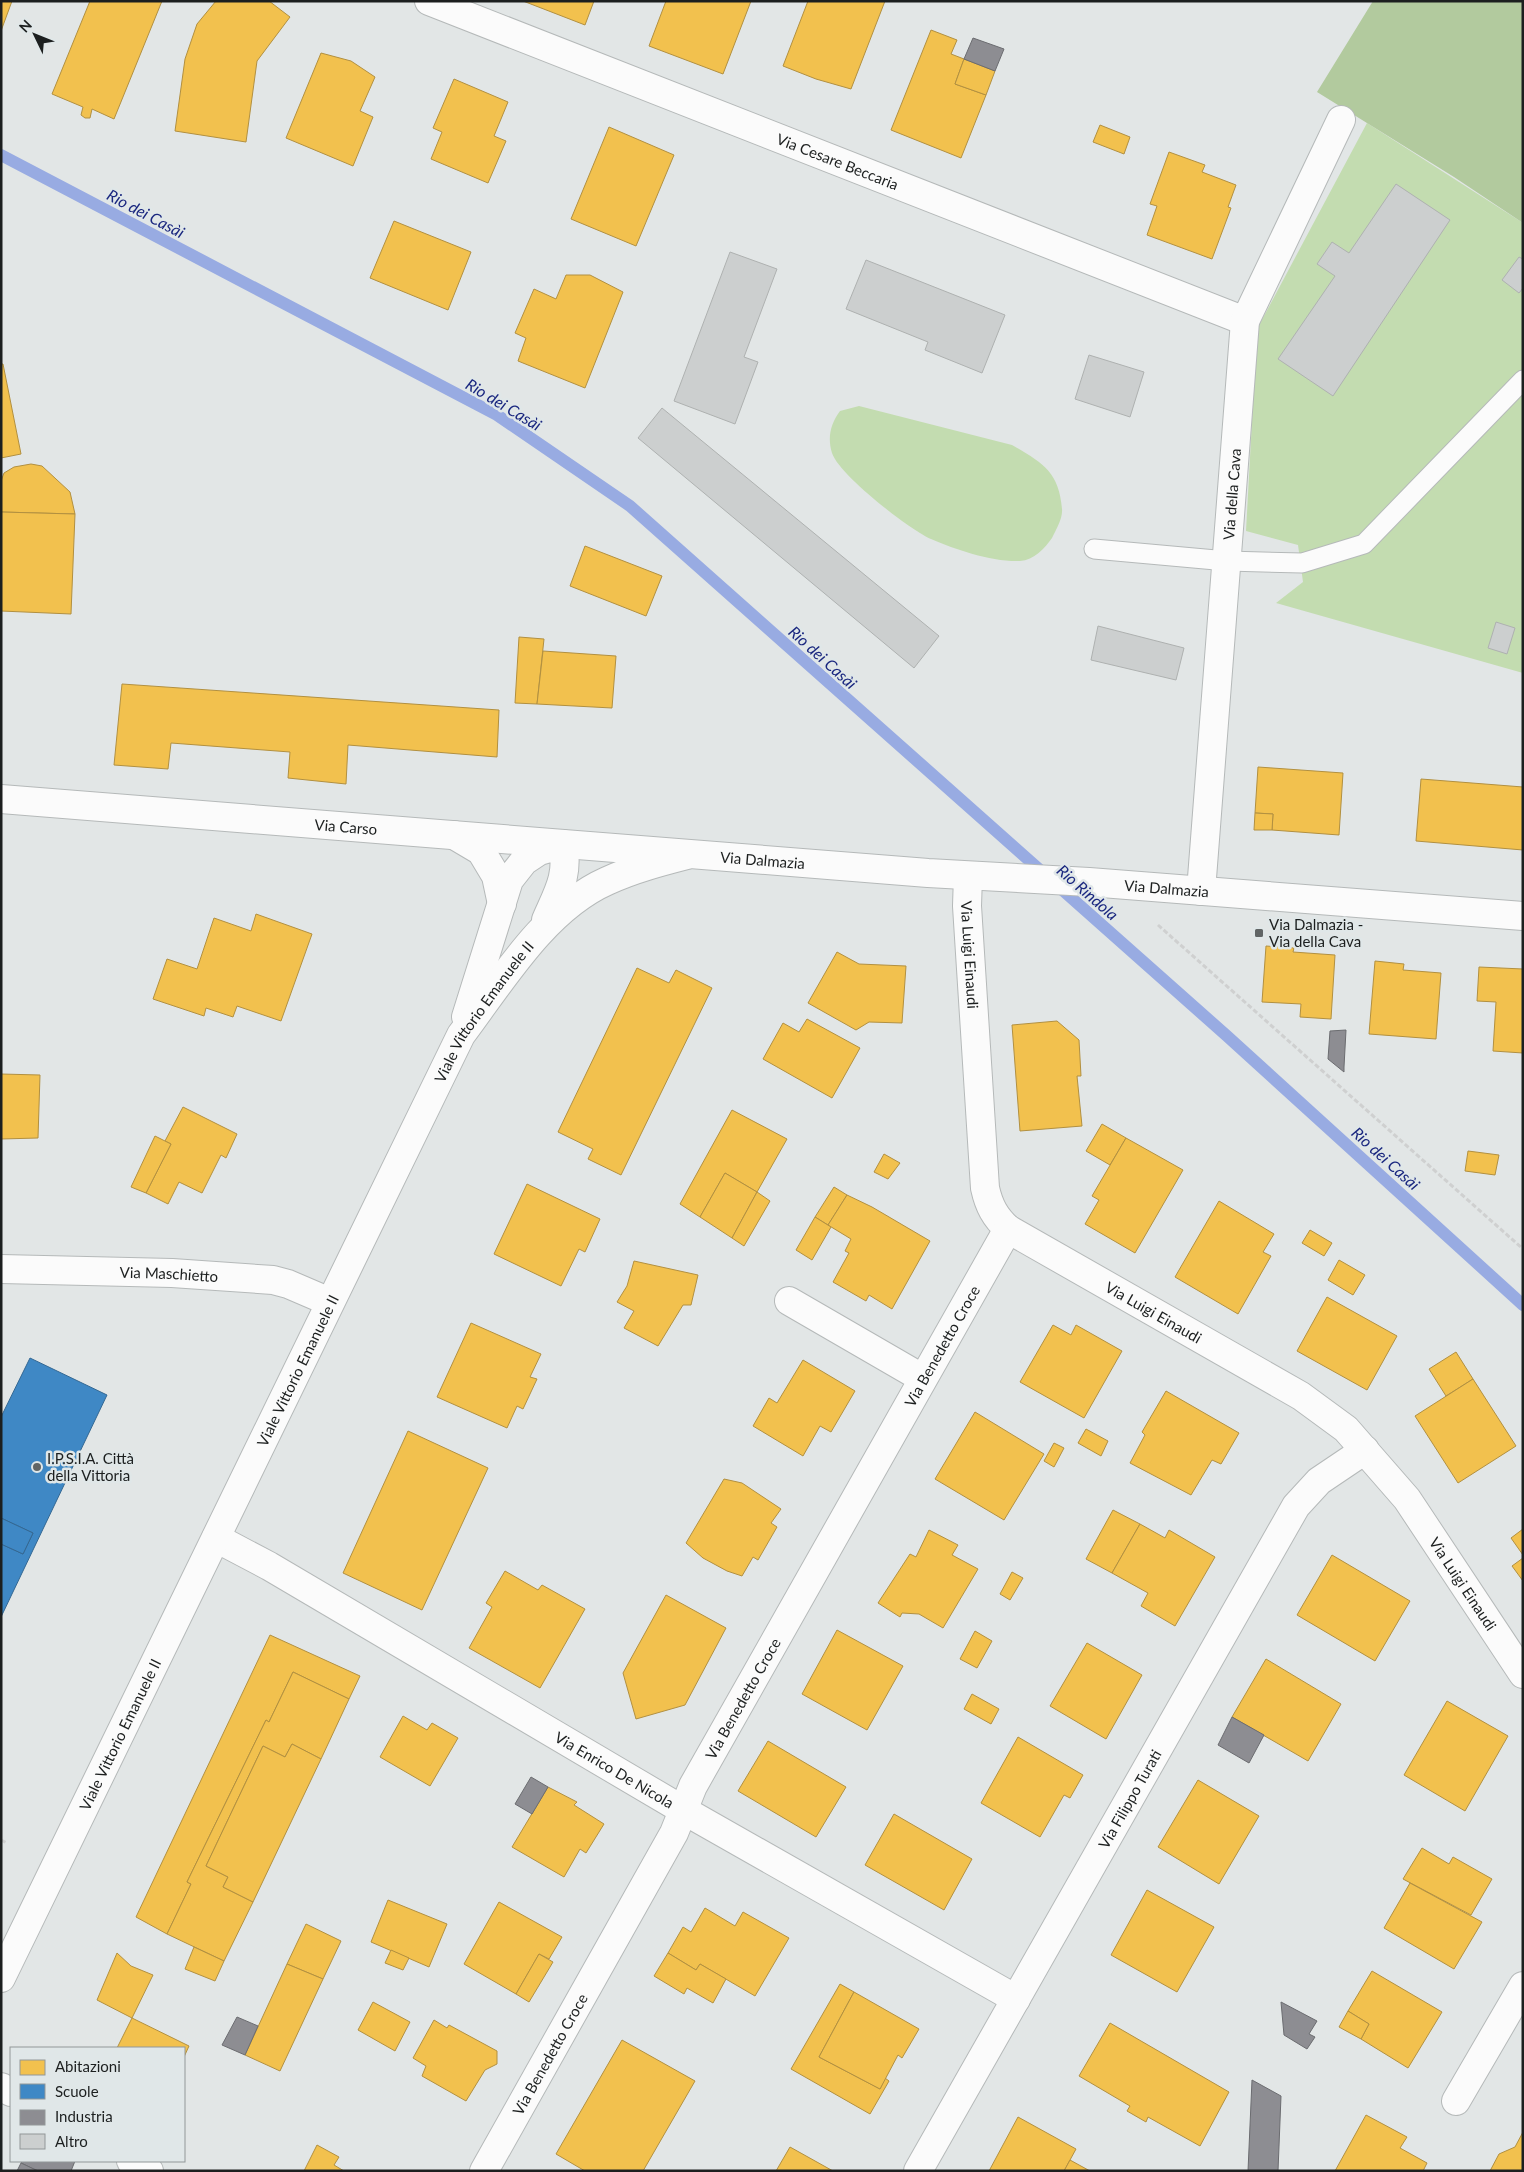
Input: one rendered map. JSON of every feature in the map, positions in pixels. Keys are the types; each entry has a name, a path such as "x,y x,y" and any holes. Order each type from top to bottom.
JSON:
{"street":[{"name":"Via Cesare Beccaria","path":"430,1 1246,321"},
{"name":"Via della Cava","path":"1201,891 1246,321 1341,120"},
{"name":"Via Carso","path":"1,799 691,854"},
{"path":"454,835 482,851 496,876 502,904"},
{"path":"461,1035 509,880 524,861 539,851 563,844 566,862 563,883 542,929"},
{"name":"Via Dalmazia","path":"691,854 968,876 1089,882 1523,916"},
{"name":"Viale Vittorio Emanuele II","path":"1,1978 461,1035 542,929 573,902 606,881 644,867 691,854"},
{"name":"Via Luigi Einaudi","path":"968,876 967,906 985,1188 988,1204 997,1219 1008,1229 1301,1396 1346,1429 1407,1500 1523,1674"},
{"name":"Via Benedetto Croce","path":"484,2171 674,1834 693,1786 922,1378 1008,1229"},
{"name":"Via Maschietto","path":"1,1269 172,1273 273,1280 288,1284 330,1302"},
{"path":"789,1301 922,1378"},
{"name":"Via Filippo Turati","path":"918,2171 1296,1506 1320,1481 1365,1450"},
{"name":"Via Enrico De Nicola","path":"216,1538 269,1566 684,1810 1016,1999"},
{"path":"1456,2101 1523,1986"},
{"path":"133,2162 149,2171"}],"lane":[{"path":"1094,549 1227,561 1302,563 1364,544 1523,380"}],"path":[{"path":"1156,923 1523,1249"},
{"path":"1,1840 7,1843"}],"green space":[{"path":"1373,1 1523,1 1523,223 1454,177 1317,92"},
{"path":"1367,123 1523,223 1523,673 1276,603 1303,582 1298,545 1246,531 1257,329"},
{"path":"859,406 1012,445 1041,463 1053,477 1060,496 1062,509 1059,524 1052,538 1034,556 1020,561 1009,561 974,554 921,534 892,514 861,488 837,463 832,453 830,436 832,425 837,416 840,411"}],"building: Abitazioni":[{"path":"1,1 12,1 1,31"},
{"path":"90,1 162,1 114,119 92,109 90,118 85,118 81,115 83,107 52,94"},
{"path":"216,1 269,1 290,17 257,61 246,142 175,131 185,59 197,24"},
{"path":"523,1 594,1 585,25"},
{"path":"666,1 751,1 723,74 649,46"},
{"path":"808,1 885,1 851,89 816,79 783,66"},
{"path":"931,30 957,40 951,54 964,59 955,84 986,95 961,158 891,130"},
{"path":"321,53 351,61 375,77 360,111 373,117 353,166 286,138"},
{"path":"964,59 995,71 986,95 955,84"},
{"path":"454,79 508,102 494,136 506,141 488,183 431,159 442,132 433,128"},
{"path":"1100,125 1130,137 1124,154 1093,142"},
{"path":"609,127 674,155 636,246 571,219"},
{"path":"1169,152 1205,165 1202,172 1236,185 1228,207 1231,208 1212,259 1147,235 1157,206 1150,204"},
{"path":"394,221 471,252 448,310 370,278"},
{"path":"566,275 590,275 623,292 585,388 518,361 526,338 515,333 534,289 556,299"},
{"path":"1,364 3,364 21,454 1,458"},
{"path":"31,464 42,466 70,492 75,514 1,512 1,481 4,473 14,467"},
{"path":"1,512 75,514 71,614 1,611"},
{"path":"585,546 662,576 646,616 570,586"},
{"path":"519,637 544,639 537,704 515,703"},
{"path":"543,651 616,656 612,708 537,704"},
{"path":"122,684 499,710 497,757 348,745 346,784 288,778 290,752 171,743 168,769 114,765"},
{"path":"1258,767 1343,773 1339,835 1272,830 1273,814 1255,813"},
{"path":"1421,779 1523,787 1523,850 1416,841"},
{"path":"1255,813 1273,814 1272,830 1254,830"},
{"path":"256,914 312,934 281,1021 237,1006 233,1017 206,1008 204,1016 153,999 167,959 197,969 214,918 251,931"},
{"path":"1266,946 1294,948 1293,952 1335,955 1331,1019 1300,1017 1301,1004 1262,1002"},
{"path":"837,952 859,964 906,966 902,1023 869,1022 856,1030 808,1003"},
{"path":"1375,961 1404,964 1403,970 1441,973 1436,1039 1369,1034"},
{"path":"1479,967 1523,969 1523,1053 1493,1051 1496,1002 1477,1001"},
{"path":"637,968 669,983 676,970 712,988 621,1175 588,1159 593,1149 558,1132"},
{"path":"807,1019 860,1048 832,1098 763,1059 783,1023 799,1032"},
{"path":"1057,1021 1079,1040 1081,1076 1077,1076 1082,1126 1020,1131 1012,1025"},
{"path":"1,1074 40,1075 38,1138 1,1139"},
{"path":"183,1107 237,1134 226,1158 221,1155 202,1193 179,1182 168,1204 146,1193 171,1144 165,1141"},
{"path":"732,1110 787,1139 757,1192 725,1173 700,1217 680,1204"},
{"path":"1102,1124 1126,1138 1110,1165 1086,1151"},
{"path":"155,1136 171,1144 146,1193 131,1187"},
{"path":"1126,1138 1183,1170 1135,1253 1085,1224 1099,1200 1092,1196"},
{"path":"1468,1151 1499,1155 1495,1175 1465,1171"},
{"path":"884,1154 900,1163 888,1179 874,1172"},
{"path":"725,1173 757,1192 732,1238 700,1217"},
{"path":"527,1184 600,1219 585,1252 579,1249 561,1286 494,1254"},
{"path":"834,1187 847,1195 828,1225 815,1217"},
{"path":"757,1192 770,1201 744,1246 732,1238"},
{"path":"847,1195 872,1207 930,1241 892,1309 869,1295 866,1301 833,1282 849,1253 845,1251 851,1239 828,1225"},
{"path":"1219,1201 1274,1234 1263,1252 1271,1256 1238,1314 1175,1277"},
{"path":"815,1217 831,1227 812,1260 796,1250"},
{"path":"1310,1230 1332,1243 1324,1256 1302,1243"},
{"path":"1339,1260 1365,1275 1353,1295 1328,1280"},
{"path":"634,1261 698,1275 691,1305 683,1305 658,1346 624,1328 634,1311 617,1302 627,1286"},
{"path":"1327,1297 1397,1336 1367,1390 1297,1351"},
{"path":"471,1323 541,1354 530,1377 537,1379 523,1409 517,1406 507,1428 437,1397"},
{"path":"1053,1325 1071,1335 1076,1325 1122,1351 1084,1418 1020,1382"},
{"path":"1456,1352 1473,1379 1446,1396 1429,1369"},
{"path":"803,1360 855,1391 831,1432 820,1426 803,1456 753,1426 769,1398 777,1403"},
{"path":"1473,1379 1516,1446 1458,1483 1415,1416"},
{"path":"1166,1391 1239,1433 1221,1464 1212,1460 1191,1495 1130,1463 1145,1435 1142,1432"},
{"path":"975,1412 1044,1454 1004,1520 935,1479"},
{"path":"1086,1429 1108,1441 1101,1456 1078,1443"},
{"path":"408,1431 488,1468 422,1610 343,1573"},
{"path":"1054,1443 1064,1448 1054,1467 1044,1461"},
{"path":"724,1479 742,1483 781,1509 771,1523 777,1527 758,1560 753,1557 742,1576 727,1571 703,1558 686,1543"},
{"path":"1113,1510 1140,1524 1112,1573 1086,1559"},
{"path":"1140,1524 1165,1538 1169,1530 1215,1557 1175,1626 1141,1606 1148,1593 1112,1573"},
{"path":"1523,1529 1523,1555 1511,1538"},
{"path":"929,1530 958,1545 952,1555 978,1569 943,1628 919,1614 902,1613 900,1617 878,1603 910,1554 916,1557"},
{"path":"1332,1555 1410,1601 1375,1661 1297,1615"},
{"path":"1523,1558 1523,1581 1512,1566"},
{"path":"505,1571 538,1590 542,1585 585,1609 540,1688 469,1648 492,1607 486,1603"},
{"path":"1012,1572 1023,1578 1010,1600 1000,1594"},
{"path":"666,1595 726,1628 685,1705 636,1719 623,1673"},
{"path":"837,1630 903,1666 867,1730 802,1694"},
{"path":"975,1631 992,1641 977,1668 960,1659"},
{"path":"270,1635 360,1676 349,1699 293,1672 269,1722 266,1720 187,1882 191,1884 167,1934 136,1917"},
{"path":"1087,1643 1142,1675 1106,1739 1050,1706"},
{"path":"1266,1659 1341,1704 1308,1761 1232,1717"},
{"path":"293,1672 349,1699 321,1759 292,1744 285,1757 263,1746 206,1866 228,1877 223,1887 253,1902 224,1961 167,1934 191,1884 187,1882 266,1720 269,1722"},
{"path":"972,1694 999,1709 991,1724 964,1709"},
{"path":"1447,1701 1508,1736 1465,1811 1404,1775"},
{"path":"403,1716 427,1730 432,1723 458,1738 430,1786 380,1757"},
{"path":"1018,1737 1083,1775 1070,1798 1064,1795 1040,1837 981,1803"},
{"path":"768,1741 846,1787 816,1837 738,1791"},
{"path":"292,1744 321,1759 253,1902 223,1887 228,1877 206,1866 263,1746 285,1757"},
{"path":"1198,1780 1259,1816 1219,1884 1158,1847"},
{"path":"548,1787 577,1802 574,1805 604,1824 586,1853 580,1849 564,1877 512,1847"},
{"path":"894,1814 972,1859 944,1910 865,1865"},
{"path":"1422,1848 1449,1864 1453,1857 1492,1879 1471,1915 1403,1879"},
{"path":"1410,1883 1482,1922 1454,1969 1384,1928"},
{"path":"1147,1890 1214,1927 1177,1992 1111,1955"},
{"path":"388,1900 447,1924 429,1967 371,1942"},
{"path":"499,1902 562,1937 549,1959 539,1954 516,1994 464,1964"},
{"path":"705,1908 735,1926 743,1912 789,1938 755,1996 700,1964 696,1970 668,1953 683,1927 691,1932"},
{"path":"306,1924 341,1941 323,1979 287,1964"},
{"path":"194,1947 224,1961 215,1981 185,1969"},
{"path":"391,1950 409,1958 403,1970 385,1963"},
{"path":"117,1953 131,1966 153,1975 132,2018 97,2000"},
{"path":"668,1953 696,1970 700,1964 726,1979 713,2003 687,1988 684,1994 654,1976"},
{"path":"539,1954 553,1962 529,2002 516,1994"},
{"path":"287,1964 323,1979 280,2071 245,2055"},
{"path":"1372,1971 1442,2012 1408,2068 1361,2039 1369,2024 1348,2011"},
{"path":"840,1984 854,1992 819,2057 880,2089 885,2078 889,2081 870,2114 791,2069"},
{"path":"854,1992 919,2029 902,2058 898,2055 880,2089 819,2057"},
{"path":"373,2002 410,2022 395,2051 358,2030"},
{"path":"1348,2011 1369,2024 1361,2039 1339,2027"},
{"path":"132,2018 189,2046 185,2055 185,2047 118,2047"},
{"path":"434,2020 447,2028 449,2025 497,2051 497,2064 485,2070 466,2101 422,2076 426,2066 413,2058"},
{"path":"1110,2023 1229,2092 1200,2146 1148,2117 1146,2122 1127,2111 1130,2106 1079,2076"},
{"path":"622,2040 695,2081 643,2171 585,2171 556,2154"},
{"path":"1366,2115 1407,2137 1400,2148 1427,2163 1423,2171 1335,2171"},
{"path":"1018,2117 1076,2149 1064,2171 989,2171"},
{"path":"1523,2132 1523,2171 1490,2171 1499,2154 1515,2147"},
{"path":"317,2145 339,2157 334,2165 344,2171 304,2171"},
{"path":"790,2147 833,2171 776,2171"},
{"path":"1070,2160 1090,2171 1064,2171"}],"building: Scuole":[{"name":"I.P.S.I.A. Città della Vittoria","path":"30,1358 107,1395 1,1617 1,1544 23,1554 33,1533 1,1518 1,1417"},
{"path":"1,1518 33,1533 23,1554 1,1544"}],"building: Industria":[{"path":"973,38 1004,49 995,71 964,59"},
{"path":"1346,1030 1344,1072 1328,1059 1330,1031"},
{"path":"1232,1717 1264,1735 1249,1763 1218,1745"},
{"path":"531,1777 548,1787 532,1814 515,1804"},
{"path":"1281,2002 1317,2021 1309,2034 1315,2037 1307,2049 1284,2035"},
{"path":"237,2017 258,2026 245,2055 222,2045"},
{"path":"1252,2080 1281,2096 1278,2171 1248,2171"},
{"path":"75,2162 71,2171 38,2171 21,2163"},
{"path":"21,2163 38,2171 17,2171"}],"building: Altro":[{"path":"1396,184 1450,220 1333,396 1278,359 1335,276 1317,264 1332,242 1349,253"},
{"path":"730,252 777,269 744,357 758,362 735,424 674,401"},
{"path":"1519,257 1523,259 1523,288 1519,293 1502,280"},
{"path":"866,260 1005,315 982,373 925,350 928,342 846,309"},
{"path":"1089,355 1144,372 1130,417 1075,399"},
{"path":"662,408 939,636 914,668 638,438"},
{"path":"1496,622 1515,628 1507,654 1488,648"},
{"path":"1098,626 1184,648 1176,680 1091,660"}],"waterway":[{"name":"Rio dei Casài","path":"1,155 497,415 630,506 1227,1036 1523,1305"}],"place":[{"name":"Via Dalmazia - Via della Cava","path":"1259,933"},
{"name":"I.P.S.I.A. Città della Vittoria","path":"37,1467"}],"water label":[{"name":"Rio Rindola","path":"1088,892"}]}
